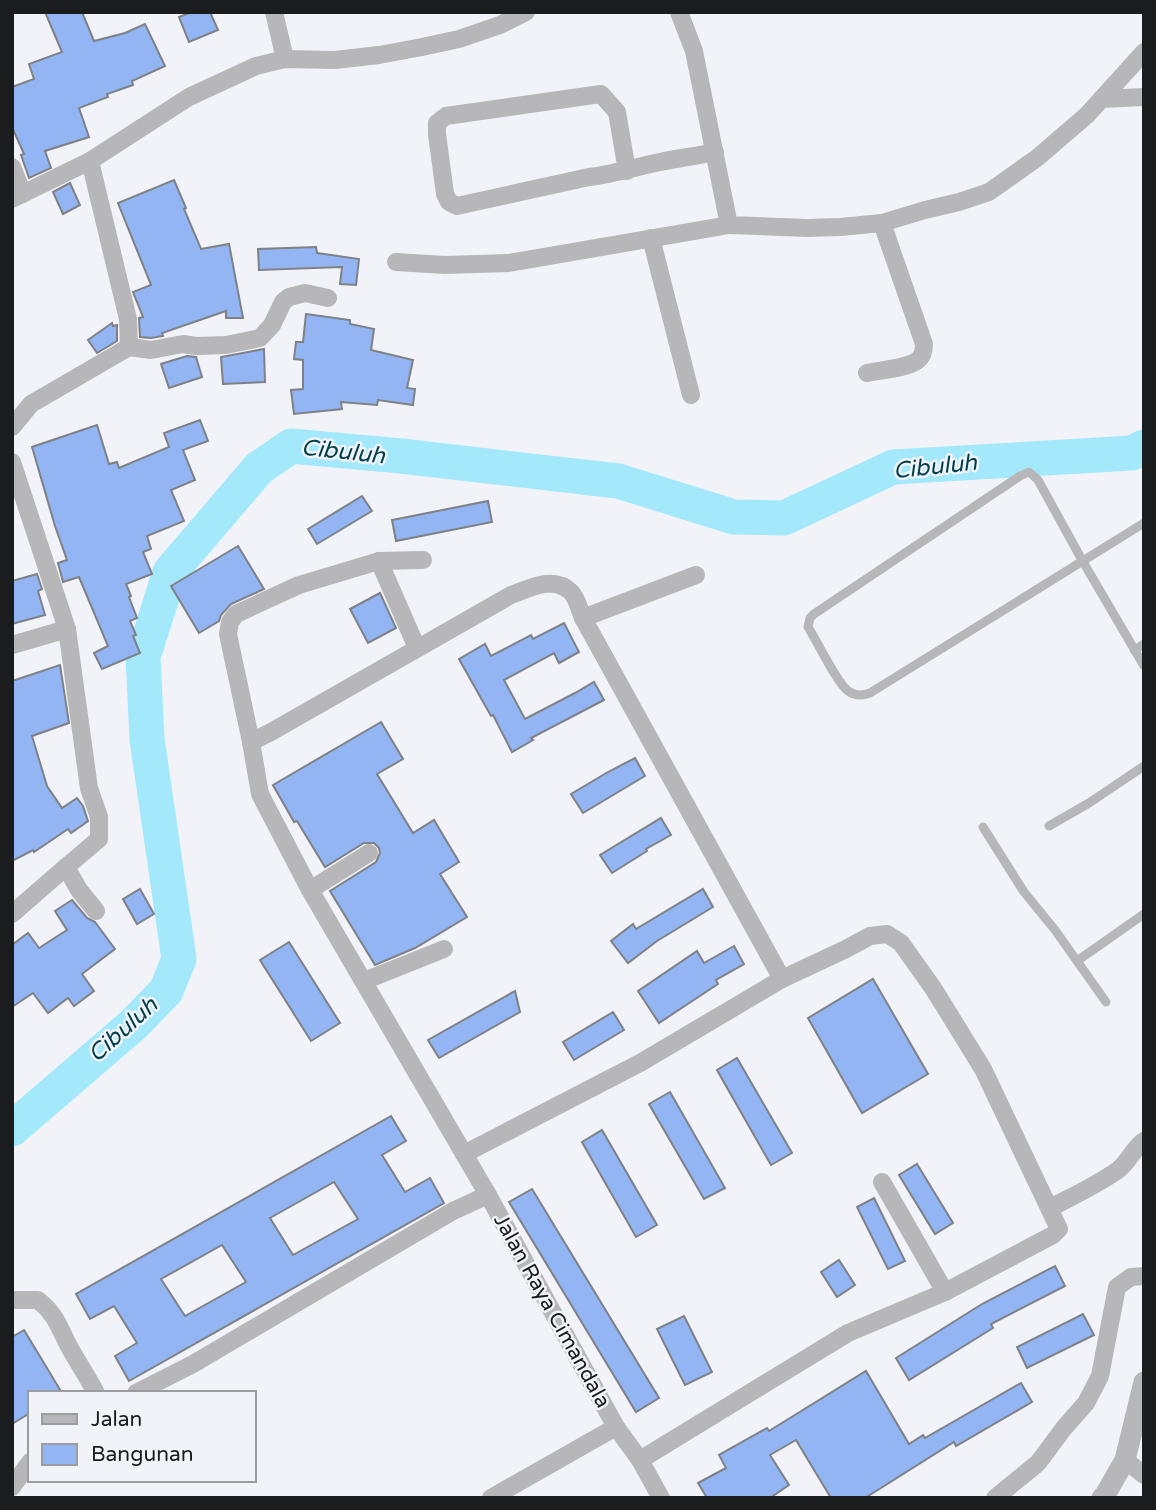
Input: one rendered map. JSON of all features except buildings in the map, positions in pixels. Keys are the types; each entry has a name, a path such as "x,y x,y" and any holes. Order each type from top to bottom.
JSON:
{"street":[{"path":"274,12 285,59"},
{"path":"12,167 17,197 90,161 189,97 256,66 285,59 335,60 422,47 459,39 500,25 526,12"},
{"path":"679,12 694,51 729,225"},
{"path":"396,262 445,265 509,263 729,225 806,228 882,223 959,202 989,192 1037,158 1087,115 1144,52"},
{"path":"627,171 617,112 601,94 446,116 437,123 445,194 449,202 457,206 627,171 657,163 715,152"},
{"path":"1102,99 1144,97"},
{"path":"90,161 128,319 129,347"},
{"path":"867,373 911,364 924,352 925,344 882,223"},
{"path":"651,238 691,395"},
{"path":"12,428 30,404 129,347 151,350 183,344 226,345 260,338 272,325 283,302 289,297 305,293 328,299"},
{"path":"12,462 67,629 89,788 99,817 99,839 12,914"},
{"path":"416,648 379,561 423,559"},
{"name":"Jalan Raya Cimandala","path":"379,561 299,585 236,614 230,622 228,634 260,794 310,890 488,1195 617,1427 640,1460 661,1498"},
{"path":"583,618 696,575"},
{"path":"251,742 512,595 542,583 558,584 572,593 583,618 782,979"},
{"path":"12,645 67,629"},
{"path":"310,890 369,853"},
{"path":"66,867 79,890 96,911"},
{"path":"464,1154 639,1063 782,979 870,936 887,934 901,943 984,1069 1059,1229 1053,1235 945,1292 848,1333 640,1460"},
{"path":"364,981 444,949"},
{"path":"1050,1208 1121,1168 1139,1144 1144,1142"},
{"path":"882,1182 945,1292"},
{"path":"140,1391 193,1364 453,1211 488,1195"},
{"path":"995,1498 1038,1463 1086,1403 1100,1376 1117,1287 1131,1277 1144,1276"},
{"path":"12,1300 38,1300 47,1307 57,1320 95,1391"},
{"path":"1102,1498 1125,1460 1141,1407 1144,1382"},
{"name":"Jalan Raya Cimandala","path":"491,1498 617,1427"},
{"path":"1125,1460 1144,1475"},
{"path":"12,1487 28,1465"}],"lane":[{"path":"1144,523 1082,560 870,693 864,695 852,693 842,685 808,627 814,614 1029,472 1038,480 1082,560 1144,666"},
{"path":"1134,650 1144,644"},
{"path":"1049,826 1144,766"},
{"path":"983,827 1024,892 1055,930 1106,1002"},
{"path":"1077,961 1144,914"}],"waterway":[{"name":"Cibuluh","path":"12,1129 134,1024 166,991 179,959 147,739 143,657 170,572 259,468 291,446 618,481 734,517 784,518 893,467 1132,453 1144,447"}]}
